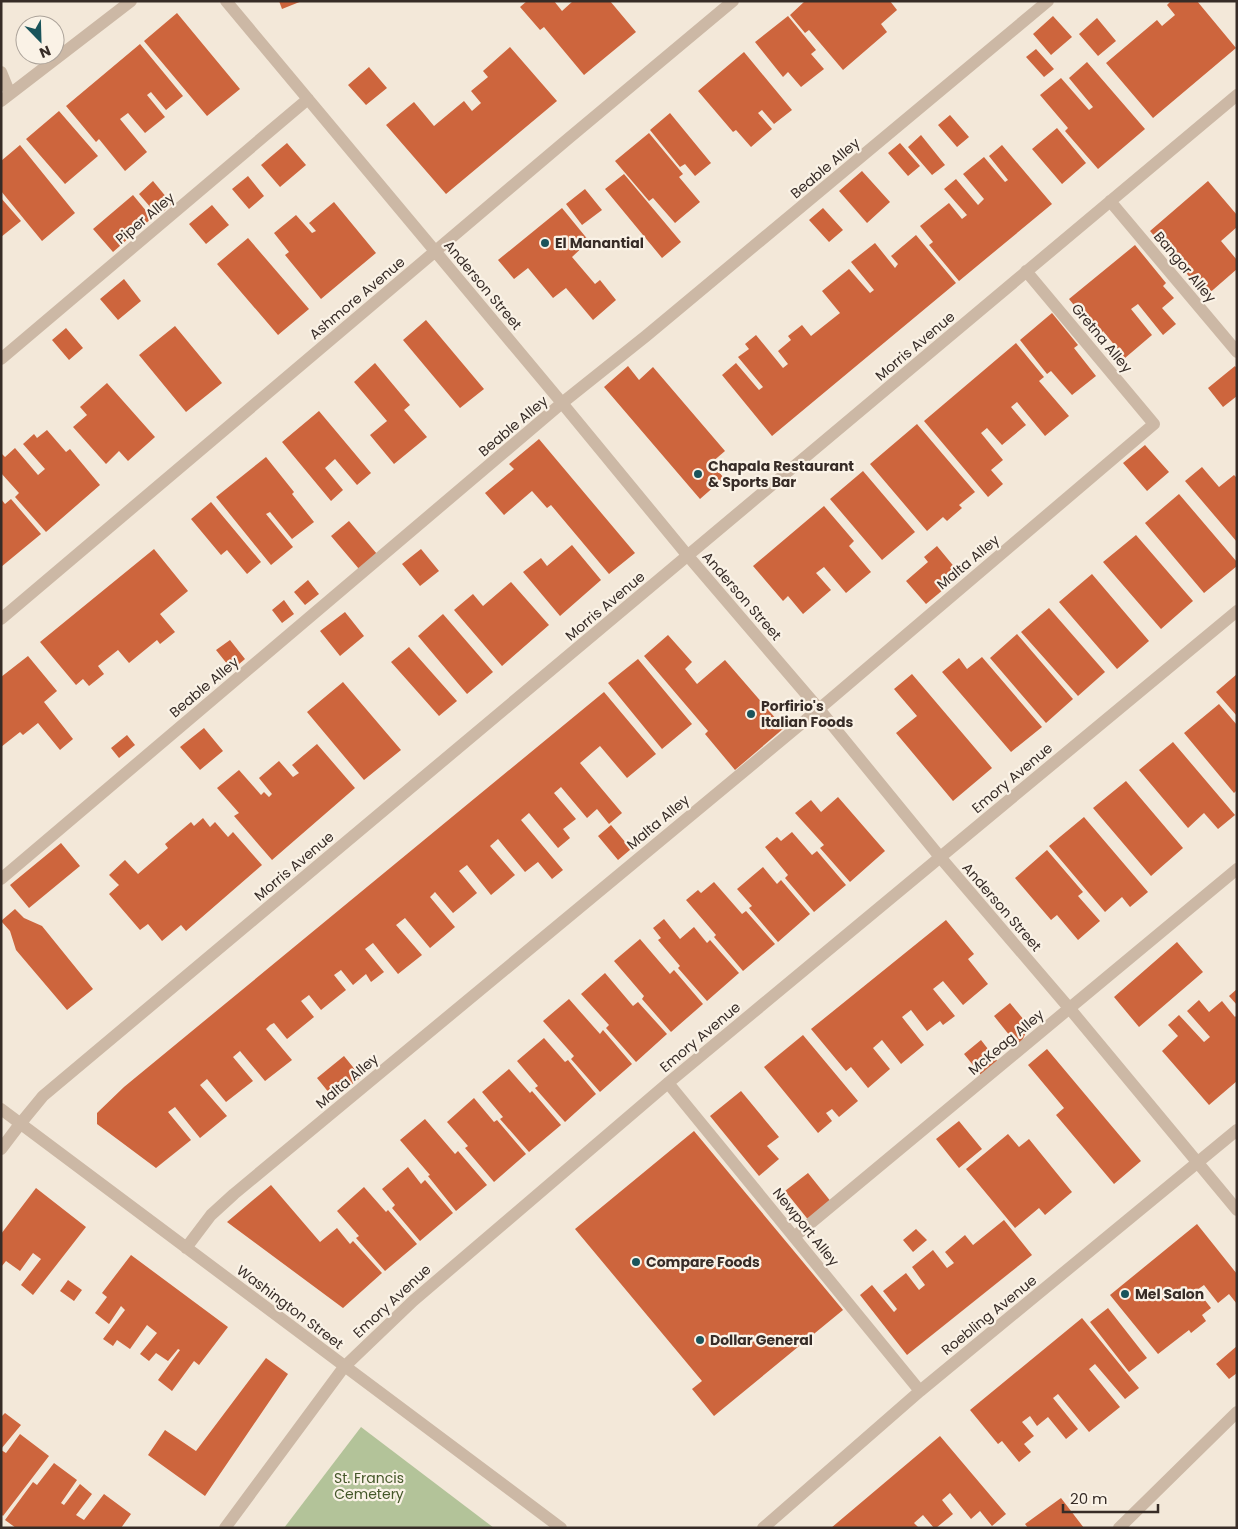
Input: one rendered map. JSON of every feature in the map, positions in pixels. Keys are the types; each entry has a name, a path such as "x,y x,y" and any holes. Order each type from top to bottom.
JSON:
{"street":[{"path":"1,72 6,97 131,1"},
{"name":"Anderson Street","path":"226,1 688,556 1237,1210"},
{"name":"Ashmore Avenue","path":"1,619 733,1"},
{"name":"Beable Alley","path":"1,879 562,403 654,330 1048,1"},
{"name":"Morris Avenue","path":"1,1149 43,1096 1237,95"},
{"name":"Piper Alley","path":"1,359 308,99"},
{"name":"Bangor Alley","path":"1110,201 1237,352"},
{"name":"Gretna Alley","path":"1026,272 1154,424"},
{"name":"Malta Alley","path":"186,1248 211,1215 234,1194 818,709 1154,424"},
{"name":"Emory Avenue","path":"225,1528 344,1367 413,1301 668,1083 1237,611"},
{"name":"McKeag Alley","path":"794,1237 1237,869"},
{"name":"Newport Alley","path":"668,1083 920,1391"},
{"name":"Washington Street","path":"1,1110 344,1367 486,1470 561,1528"},
{"name":"Roebling Avenue","path":"763,1528 920,1391 1237,1130"},
{"path":"1119,1528 1237,1412"}],"green space":[{"name":"St. Francis Cemetery","path":"361,1427 494,1528 284,1528"}],"building":[{"path":"279,1 302,1 282,9"},
{"path":"527,1 554,1 562,11 573,1 610,1 636,32 584,75 544,27 540,30 520,7"},
{"path":"805,1 890,1 897,10 881,24 887,32 843,70 809,30 805,33 790,15"},
{"path":"1171,1 1197,1 1236,48 1153,118 1106,63 1157,20 1162,26 1175,15 1167,5"},
{"path":"177,13 240,89 207,116 144,41"},
{"path":"788,16 816,50 811,54 824,69 801,87 788,72 783,77 755,42"},
{"path":"1053,16 1072,37 1051,55 1033,34"},
{"path":"1097,18 1116,41 1098,56 1079,34"},
{"path":"140,44 183,96 166,110 151,92 147,95 165,117 145,133 128,113 120,119 147,152 125,171 99,139 96,142 66,106"},
{"path":"510,47 557,101 446,194 386,125 414,102 434,126 464,101 472,111 481,103 471,91 488,77 483,71"},
{"path":"1036,49 1054,69 1044,77 1026,57"},
{"path":"744,52 792,110 774,124 762,110 758,113 772,129 751,147 736,130 733,132 698,91"},
{"path":"1087,62 1145,129 1098,169 1065,131 1068,128 1040,95 1061,78 1089,110 1093,107 1069,78"},
{"path":"369,67 387,88 366,105 348,85"},
{"path":"59,111 98,156 65,184 26,139"},
{"path":"670,113 711,163 695,176 685,164 680,167 650,130"},
{"path":"950,115 969,137 957,147 938,125"},
{"path":"1057,128 1086,163 1062,184 1032,149"},
{"path":"649,133 683,174 679,177 700,202 675,223 653,198 649,201 615,161"},
{"path":"921,135 945,165 932,175 908,147"},
{"path":"287,143 306,165 280,187 261,165"},
{"path":"900,143 920,166 908,176 888,153"},
{"path":"20,145 75,213 42,241 1,191 1,161"},
{"path":"1002,145 1052,204 959,281 929,245 933,242 920,226 949,203 962,219 967,215 944,189 956,179 978,205 984,199 963,174 984,157 1005,182 1008,180 989,156"},
{"path":"862,171 890,202 867,223 839,191"},
{"path":"624,174 681,242 662,258 605,189"},
{"path":"248,176 264,196 249,209 232,189"},
{"path":"153,181 172,204 158,216 139,194"},
{"path":"1208,181 1237,215 1237,227 1221,241 1237,260 1237,269 1206,296 1150,231"},
{"path":"585,189 602,210 582,225 566,204"},
{"path":"133,195 152,218 113,252 93,229"},
{"path":"1,198 21,221 1,237"},
{"path":"334,202 376,253 321,299 285,255 289,252 274,233 296,215 312,233 316,231 309,223"},
{"path":"212,205 229,225 206,244 189,224"},
{"path":"562,208 589,241 572,257 595,284 600,280 616,300 593,320 566,288 553,298 528,268 514,279 498,260"},
{"path":"823,208 843,230 829,242 809,220"},
{"path":"916,235 956,283 772,436 722,375 736,363 759,390 763,387 738,357 749,349 745,344 756,335 783,368 788,364 778,351 791,340 788,336 802,325 811,336 840,313 822,291 849,269 870,293 874,290 851,262 875,243 895,268 898,264 891,256"},
{"path":"248,238 309,309 278,335 217,264"},
{"path":"1135,245 1166,283 1163,286 1174,298 1162,308 1176,324 1163,335 1138,304 1131,309 1152,335 1125,358 1103,331 1099,336 1069,299"},
{"path":"124,279 141,301 118,320 100,299"},
{"path":"1052,313 1078,345 1074,348 1096,376 1072,395 1051,371 1047,374 1020,340"},
{"path":"426,320 484,389 460,408 403,340"},
{"path":"175,326 222,383 186,412 139,355"},
{"path":"66,328 83,348 69,360 52,340"},
{"path":"1016,343 1044,377 1039,381 1069,416 1045,436 1017,402 1011,407 1026,425 1002,445 987,428 981,433 1003,460 991,470 1003,484 988,497 924,421"},
{"path":"375,363 410,405 404,410 427,437 394,464 370,435 387,421 354,382"},
{"path":"628,366 639,380 653,367 725,451 711,463 724,478 700,499 604,387"},
{"path":"1235,366 1237,369 1237,396 1223,407 1208,388"},
{"path":"107,383 155,437 128,461 119,451 106,464 73,427 87,415 80,407"},
{"path":"319,411 371,473 357,485 335,459 325,468 343,490 331,501 282,442"},
{"path":"917,424 975,492 959,505 962,508 947,521 943,517 927,531 870,464"},
{"path":"47,430 66,452 70,449 100,485 46,532 15,497 19,493 1,473 1,453 5,457 15,448 38,475 45,469 23,444 34,434 37,438"},
{"path":"539,439 635,553 609,574 551,505 547,508 532,491 504,515 485,493 514,469 509,464"},
{"path":"1145,445 1169,472 1147,491 1123,463"},
{"path":"266,457 294,492 292,494 314,522 292,539 270,512 266,514 293,547 271,565 216,497"},
{"path":"1202,467 1219,487 1234,475 1237,478 1237,542 1185,481"},
{"path":"863,471 915,532 882,560 830,499"},
{"path":"1179,494 1237,562 1237,566 1204,593 1145,523"},
{"path":"1,499 5,504 11,499 41,534 1,567"},
{"path":"211,502 261,562 247,574 227,550 221,555 191,519"},
{"path":"824,506 854,541 849,546 871,572 846,593 824,567 816,573 831,590 803,614 788,596 783,601 753,566"},
{"path":"349,521 377,554 359,569 331,536"},
{"path":"1136,535 1193,601 1161,629 1103,562"},
{"path":"572,545 601,580 560,616 523,572 541,558 547,566"},
{"path":"937,546 961,575 926,604 906,581 928,562 924,557"},
{"path":"154,549 188,591 160,614 175,632 160,644 157,640 129,663 118,650 98,666 104,674 89,686 83,679 76,685 40,642"},
{"path":"421,549 439,571 420,586 402,564"},
{"path":"1092,574 1149,641 1117,669 1059,602"},
{"path":"308,580 319,594 305,605 294,592"},
{"path":"511,582 549,625 502,666 454,610 473,594 483,606"},
{"path":"284,600 294,614 282,623 272,610"},
{"path":"1049,608 1105,672 1078,696 1021,632"},
{"path":"345,612 364,636 340,656 320,631"},
{"path":"443,614 493,672 467,694 418,636"},
{"path":"1017,634 1073,699 1046,723 990,658"},
{"path":"668,635 692,662 685,669 697,684 725,660 784,728 735,770 705,734 708,731 644,656"},
{"path":"230,640 245,659 232,670 216,650"},
{"path":"409,647 457,701 439,716 391,662"},
{"path":"28,656 57,691 44,702 73,739 60,750 38,723 23,735 20,732 1,747 1,677"},
{"path":"982,657 1042,727 1011,752 942,672 959,658 967,669"},
{"path":"638,659 692,724 662,749 608,683"},
{"path":"912,674 992,768 953,801 896,733 917,716 894,689"},
{"path":"1237,674 1237,716 1216,692"},
{"path":"343,682 401,750 364,780 307,712"},
{"path":"604,692 656,754 627,778 600,746 580,763 622,813 609,824 597,809 587,818 561,787 554,793 576,819 563,829 570,838 558,848 529,813 521,820 563,870 552,879 538,862 525,872 498,839 490,846 515,875 491,895 467,865 459,871 477,893 453,913 435,892 430,897 455,927 430,948 405,918 396,925 422,955 398,974 373,943 365,949 384,972 371,982 366,974 353,985 341,970 334,975 346,990 321,1010 309,995 301,1001 314,1017 287,1039 274,1023 270,1025 266,1029 292,1060 265,1081 240,1051 233,1057 253,1081 226,1102 207,1079 200,1085 227,1116 200,1138 175,1107 168,1112 191,1140 156,1168 97,1124 97,1113 124,1087"},
{"path":"1219,704 1237,725 1237,790 1234,793 1184,733"},
{"path":"204,728 223,751 200,770 180,747"},
{"path":"127,735 135,745 119,758 111,748"},
{"path":"1173,742 1235,815 1218,829 1204,813 1188,828 1139,770"},
{"path":"317,744 355,788 272,860 234,816 239,813 217,788 239,770 261,795 264,792 269,797 272,794 259,778 279,761 293,777 299,773 292,765"},
{"path":"1126,781 1183,848 1151,876 1093,808"},
{"path":"838,797 885,851 850,882 820,848 824,845 795,813 811,800 821,812"},
{"path":"1084,817 1148,892 1130,907 1122,897 1105,912 1049,846"},
{"path":"203,818 210,827 215,822 228,837 233,832 262,865 186,931 181,925 162,941 148,924 140,930 109,894 119,885 109,875 125,860 138,874 168,848 165,844 191,822 194,826"},
{"path":"611,825 631,849 618,860 598,836"},
{"path":"792,832 812,855 817,851 846,885 814,912 785,878 788,875 765,847 777,837 781,841"},
{"path":"61,843 80,866 29,908 10,885"},
{"path":"1047,850 1083,892 1078,896 1100,921 1078,940 1057,915 1051,920 1015,878"},
{"path":"763,867 777,884 781,880 810,914 778,942 749,908 752,906 737,889"},
{"path":"714,882 742,914 746,911 775,944 743,971 686,900 698,890 701,893"},
{"path":"15,909 24,918 42,926 93,989 67,1010 16,950 10,931 1,921"},
{"path":"664,919 680,939 694,927 707,943 710,940 739,973 707,1001 678,968 680,966 658,940 661,938 653,928"},
{"path":"946,920 974,954 968,959 988,984 963,1005 943,981 933,989 955,1016 943,1025 940,1021 927,1031 911,1010 902,1017 924,1045 901,1064 882,1040 873,1048 890,1069 868,1088 851,1067 846,1071 811,1029"},
{"path":"640,939 670,974 674,970 703,1004 671,1032 642,999 644,996 614,961"},
{"path":"1177,942 1203,972 1139,1027 1114,997"},
{"path":"605,973 633,1006 638,1002 667,1034 636,1062 606,1028 609,1025 581,994"},
{"path":"1237,989 1237,1005 1229,996"},
{"path":"569,999 600,1034 603,1030 632,1064 600,1092 571,1059 574,1056 543,1021"},
{"path":"1199,1000 1209,1012 1222,1001 1235,1017 1237,1015 1237,1081 1209,1105 1162,1051 1178,1036 1168,1025 1179,1015 1204,1042 1210,1037 1187,1011"},
{"path":"1010,1003 1029,1026 1018,1046 994,1016"},
{"path":"803,1035 858,1101 839,1117 832,1109 826,1113 832,1121 818,1133 764,1067"},
{"path":"544,1038 565,1062 568,1060 596,1094 565,1122 535,1088 538,1086 517,1061"},
{"path":"981,1040 998,1062 981,1075 964,1054"},
{"path":"1047,1049 1141,1161 1114,1184 1056,1115 1064,1108 1028,1065"},
{"path":"344,1056 361,1077 334,1099 317,1078"},
{"path":"509,1069 530,1093 532,1091 561,1125 529,1152 500,1119 503,1117 482,1092"},
{"path":"741,1091 779,1137 767,1146 779,1159 759,1176 710,1116"},
{"path":"474,1098 494,1122 497,1120 526,1154 494,1182 465,1148 468,1146 447,1122"},
{"path":"425,1119 455,1154 458,1151 487,1185 456,1211 428,1176 430,1175 400,1140"},
{"path":"959,1121 982,1149 959,1168 936,1139"},
{"path":"694,1131 843,1310 714,1416 692,1389 702,1381 575,1229"},
{"path":"1008,1134 1019,1147 1029,1139 1072,1192 1045,1215 1039,1208 1015,1228 966,1169"},
{"path":"408,1167 421,1184 425,1180 453,1213 420,1241 392,1208 395,1205 382,1189"},
{"path":"808,1173 832,1203 810,1222 785,1191"},
{"path":"271,1185 320,1242 337,1228 350,1244 353,1241 382,1273 343,1308 227,1222"},
{"path":"364,1187 386,1212 388,1210 417,1244 385,1271 356,1238 359,1236 337,1211"},
{"path":"36,1188 86,1227 33,1295 21,1285 41,1259 33,1253 20,1271 6,1261 1,1267 1,1234"},
{"path":"1004,1220 1032,1255 907,1355 860,1295 872,1285 894,1312 897,1309 883,1291 906,1273 919,1290 925,1285 912,1267 933,1250 947,1268 954,1263 945,1252 965,1235 973,1245"},
{"path":"1197,1224 1237,1274 1237,1304 1229,1294 1218,1303 1204,1285 1197,1290 1211,1308 1202,1315 1206,1321 1191,1333 1189,1330 1158,1354 1110,1295"},
{"path":"916,1229 927,1240 913,1252 903,1240"},
{"path":"131,1255 228,1327 199,1365 194,1361 172,1391 158,1380 180,1350 178,1349 168,1361 156,1353 149,1361 140,1354 157,1333 147,1325 130,1349 117,1340 113,1346 103,1339 125,1310 121,1306 109,1324 95,1313 107,1297 102,1293"},
{"path":"68,1280 82,1290 74,1301 60,1291"},
{"path":"1108,1308 1147,1358 1129,1372 1090,1322"},
{"path":"1082,1318 1139,1388 1125,1399 1095,1364 1089,1369 1120,1407 1089,1432 1058,1394 1053,1398 1078,1429 1066,1439 1048,1417 1037,1426 1030,1416 1022,1422 1034,1436 1024,1444 1031,1452 1019,1462 1002,1441 998,1444 970,1410"},
{"path":"1237,1346 1237,1373 1229,1379 1216,1364"},
{"path":"266,1358 288,1374 205,1496 148,1455 165,1430 196,1451"},
{"path":"5,1413 21,1425 1,1449 1,1417"},
{"path":"20,1434 49,1456 3,1516 1,1514 1,1450 6,1453"},
{"path":"940,1436 1006,1514 992,1526 980,1511 971,1519 950,1493 942,1500 953,1514 936,1528 923,1515 914,1523 919,1528 831,1528"},
{"path":"54,1463 77,1480 61,1503 64,1505 80,1484 92,1494 76,1515 84,1520 104,1494 131,1514 121,1528 16,1528 5,1520 33,1482 37,1485"},
{"path":"1061,1498 1084,1528 1028,1528 1025,1524"}],"place":[{"name":"El Manantial","path":"545,243"},
{"name":"Chapala Restaurant & Sports Bar","path":"698,474"},
{"name":"Porfirio's Italian Foods","path":"751,714"},
{"name":"Compare Foods","path":"636,1262"},
{"name":"Mel Salon","path":"1125,1294"},
{"name":"Dollar General","path":"700,1340"}]}
